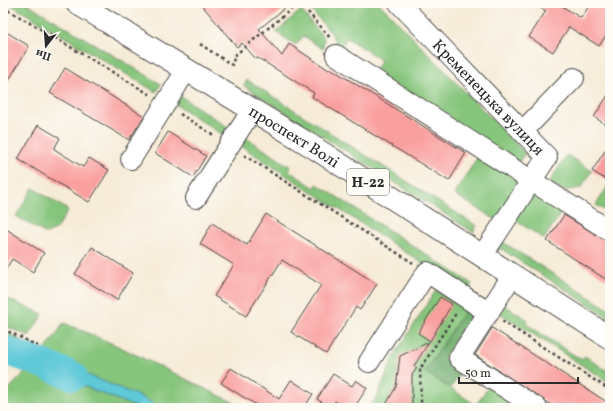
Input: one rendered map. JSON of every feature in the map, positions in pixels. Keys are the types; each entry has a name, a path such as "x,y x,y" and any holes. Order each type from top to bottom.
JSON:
{"main road":[{"name":"проспект Волі","path":"77,3 187,69 610,338"}],"street":[{"name":"Кременецька вулиця","path":"399,3 547,157 482,256"},
{"path":"336,55 610,231"},
{"path":"131,159 187,69"},
{"path":"523,132 574,78"},
{"path":"196,198 252,110"},
{"path":"369,362 427,272 488,312"},
{"path":"512,276 459,358 537,408"}],"path":[{"path":"200,44 232,65 235,55 300,3 328,35 336,55"},
{"path":"424,408 421,401 420,369 466,298"},
{"path":"488,312 610,390"},
{"path":"3,329 38,346"}],"green space":[{"path":"8,3 26,3 161,84 156,92"},
{"path":"310,3 379,3 525,153 519,162 374,72 381,60 347,38 338,51 332,34 312,11"},
{"path":"301,10 324,38 323,49 303,36 296,45 276,32"},
{"path":"247,80 477,226 473,232 244,86"},
{"path":"180,96 231,129 226,137 175,104"},
{"path":"243,136 291,167 289,171 315,188 317,184 472,284 467,292 238,144"},
{"path":"479,155 523,182 498,221 454,194"},
{"path":"567,155 592,171 581,188 557,190 548,184"},
{"path":"610,183 610,214 596,205"},
{"path":"33,188 68,210 57,228 50,233 46,234 16,216"},
{"path":"534,191 563,210 544,239 515,220"},
{"path":"501,241 610,310 610,318 498,247"},
{"path":"436,290 466,309 425,372 476,405 489,386 522,408 369,408 377,397 394,356"},
{"path":"3,297 43,314 29,336 3,325"},
{"path":"503,304 528,320 526,324 582,360 585,356 610,373 610,383 498,312"},
{"path":"466,309 473,314 444,358 462,370 451,388 425,372"},
{"path":"64,323 120,347 245,408 13,408 3,400 3,395 41,356"},
{"path":"3,331 23,341 16,350 3,346"},
{"path":"64,402 82,408 48,408"}],"water":[{"path":"3,346 16,350 7,360 3,358"},
{"path":"41,356 139,396 162,408 138,408 32,365"}],"building":[{"path":"200,3 291,3 259,29 282,56 289,44 466,153 449,181 312,97 314,93 258,58 256,59 242,43 237,47"},
{"path":"532,3 557,3 581,18 591,3 610,3 610,29 599,46 569,27 553,52 529,37 546,11"},
{"path":"3,30 29,46 3,90"},
{"path":"65,68 144,116 129,140 50,93"},
{"path":"610,92 610,127 594,117"},
{"path":"38,125 60,138 54,149 83,167 89,158 109,170 89,202 18,159"},
{"path":"168,132 206,156 193,177 155,153"},
{"path":"610,143 610,182 592,171"},
{"path":"266,214 377,284 360,310 356,307 326,354 291,332 321,285 282,260 246,316 214,296 234,265 200,244 212,223 247,245"},
{"path":"564,215 610,243 610,282 547,241"},
{"path":"3,227 44,253 33,272 12,259 3,274"},
{"path":"92,247 133,273 117,300 75,274"},
{"path":"440,297 452,304 430,341 418,333"},
{"path":"492,328 610,404 610,408 556,408 475,355"},
{"path":"429,342 414,366 417,368 412,375 412,408 384,408 396,387 400,356"},
{"path":"231,368 279,399 291,380 313,394 304,408 261,408 221,383"},
{"path":"333,374 352,386 356,380 367,388 354,408 346,408 335,401 331,408 317,399"}],"waterway":[{"path":"3,350 73,376"}]}
